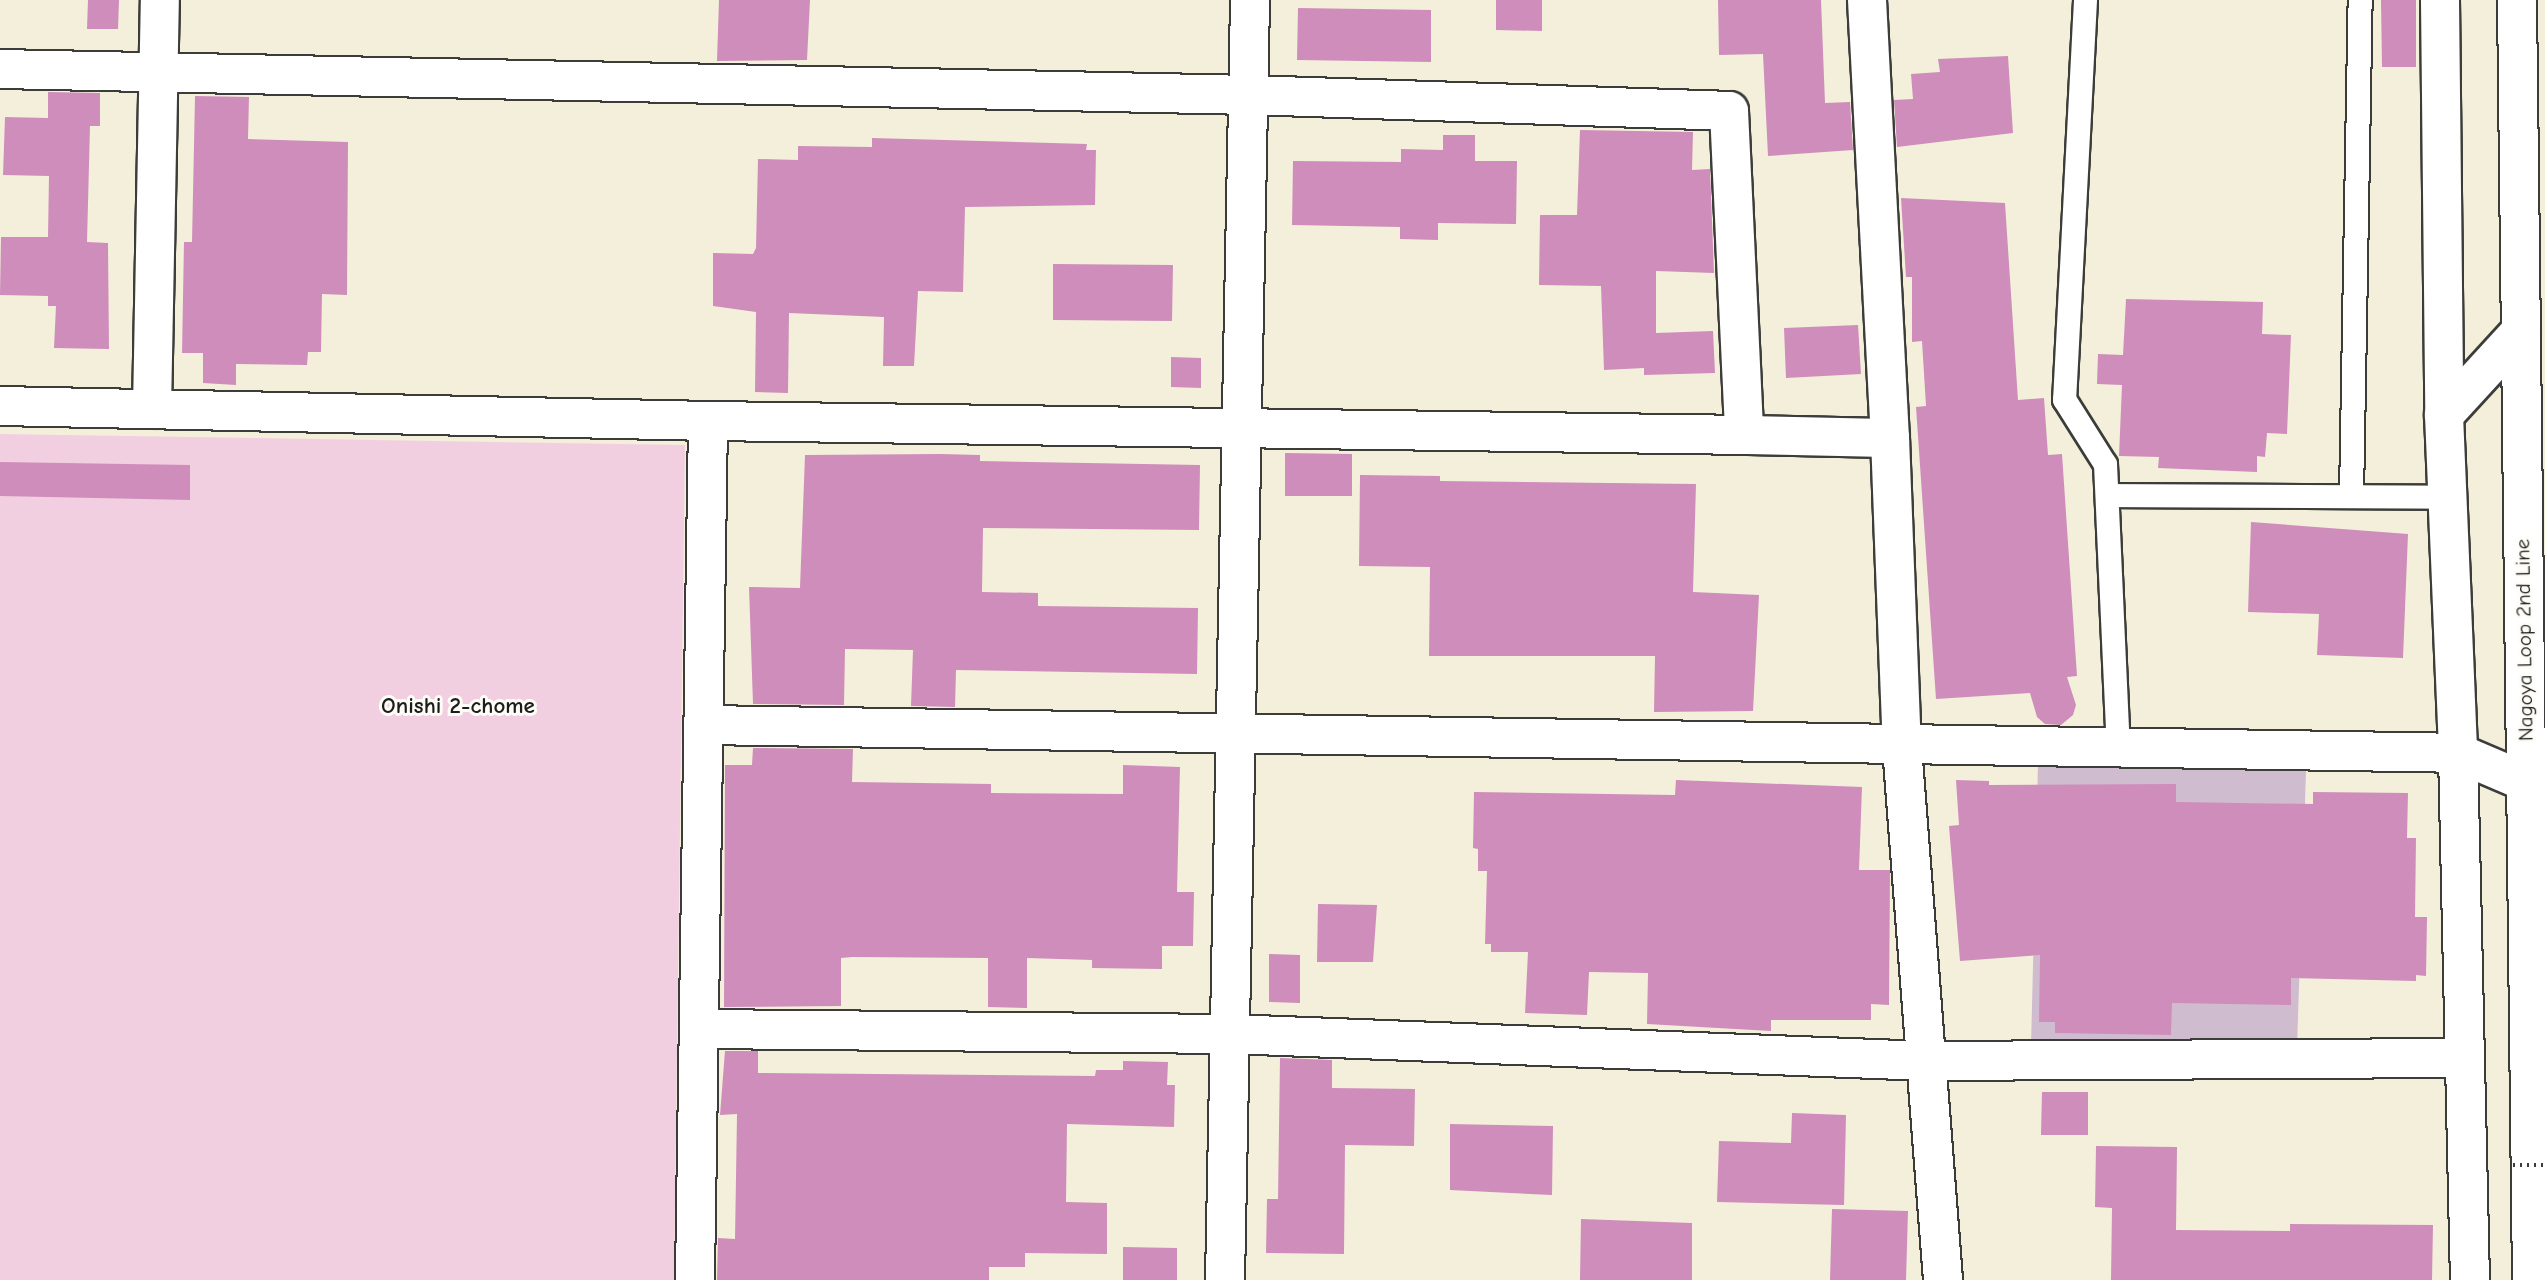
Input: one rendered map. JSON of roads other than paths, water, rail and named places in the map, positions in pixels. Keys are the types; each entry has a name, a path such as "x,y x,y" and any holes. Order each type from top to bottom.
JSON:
{"main road":[{"path":"152,409 160,0"},
{"path":"1225,1280 1250,0"},
{"path":"1867,0 1890,438 1902,747 1943,1280"},
{"path":"2440,0 2444,415 2458,753 2470,1280"},
{"name":"Nagoya Loop 2nd Line","path":"2517,0 2532,1280"},
{"path":"0,69 1249,95 1729,111 1744,435"},
{"path":"2444,415 2520,332"},
{"path":"0,406 708,421 1890,438"},
{"path":"695,1280 708,421"},
{"path":"704,725 1902,747 2458,753 2526,782"},
{"path":"699,1029 1230,1034 1925,1061 2465,1058"}],"lane":[{"path":"2085,0 2064,400 2105,464 2118,750"},
{"path":"2351,496 2360,0"},
{"path":"2107,495 2447,497"}],"district":[{"name":"Onishi 2-chome","path":"458,706"}]}
